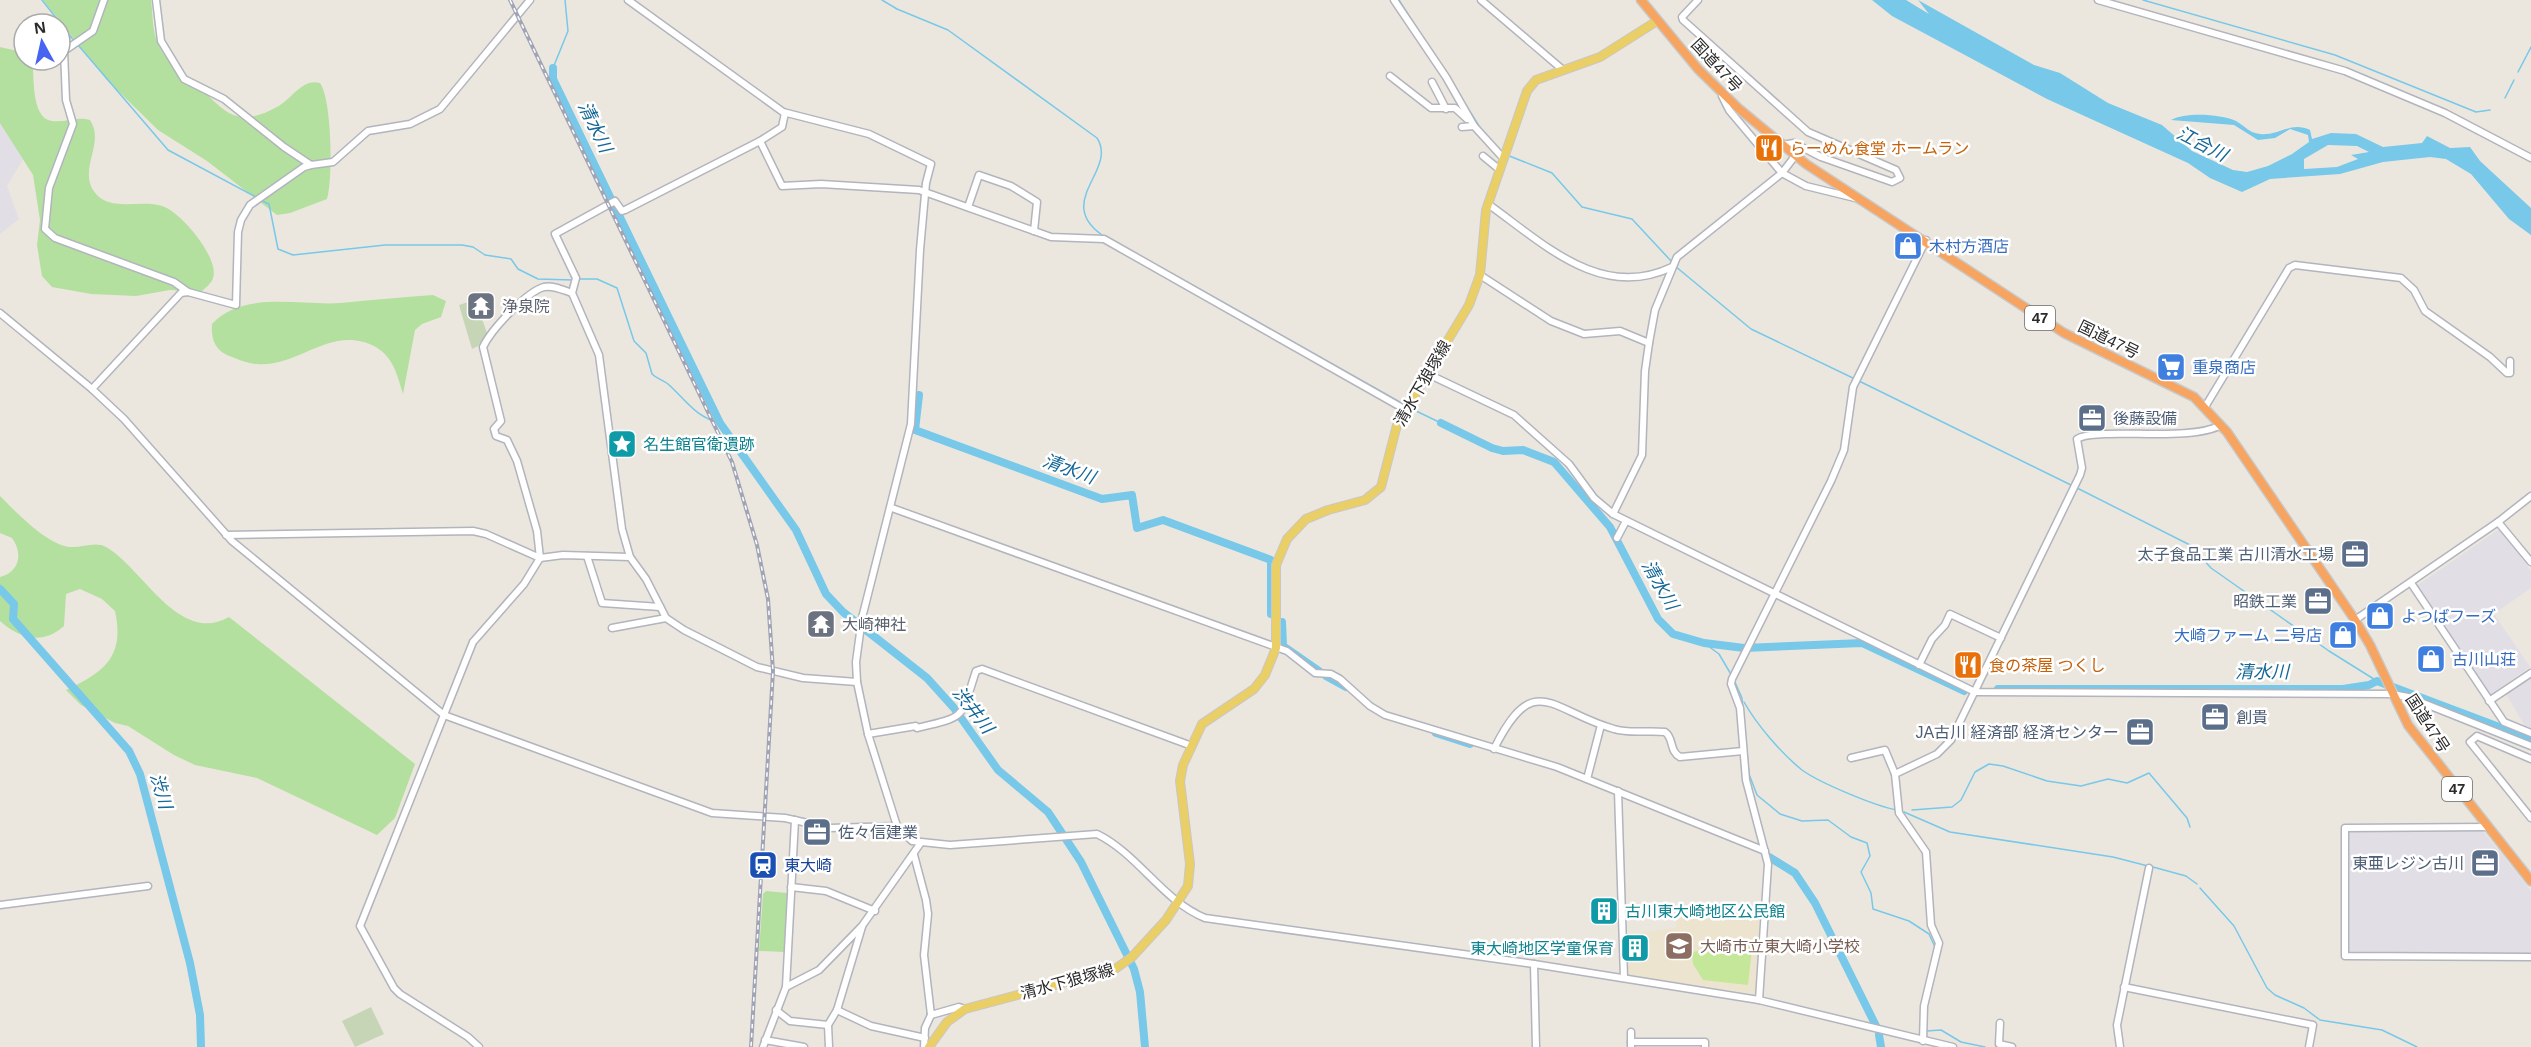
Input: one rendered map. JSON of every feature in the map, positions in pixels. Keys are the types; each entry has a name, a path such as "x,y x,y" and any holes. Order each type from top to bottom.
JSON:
{"highway":[{"name":"国道47号","path":"1641,0 1721,91 1795,156 1926,240 2064,333 2175,387 2194,397 2205,407 2221,425 2355,620 2392,693 2424,746 2529,876"}],"main road":[{"name":"清水下狼塚線","path":"929,1047 947,1022 965,1009 1107,973 1129,959 1166,920 1179,901 1190,877 1180,781 1183,765 1202,724 1259,684 1276,648 1276,565 1287,539 1300,524 1315,514 1365,500 1377,492 1384,481 1393,436 1407,408 1469,305 1480,274 1488,204 1531,84 1600,57 1658,21"}],"street":[{"path":"104,0 93,31 64,51 66,100 73,124 48,192 45,230 55,238 174,282 188,292 236,305 238,232 246,211 304,167 333,162 368,131 410,124 445,105 530,0"},
{"path":"156,0 161,41 184,79 224,99 284,147 311,165"},
{"path":"628,0 785,113 869,134 932,166 926,183 927,194 917,290 910,424 892,508 859,630 857,682 868,734 897,826 912,841 920,844 950,845 1091,833 1113,842 1197,915 1214,920 1534,964 1758,1000 1924,1034 1953,1047"},
{"path":"1394,0 1446,76 1474,126"},
{"path":"1481,0 1563,70"},
{"path":"1698,0 1685,14 1683,20 1808,132 1896,170 1900,178 1892,182 1821,157 1794,143 1781,145"},
{"path":"2098,0 2345,71 2445,113 2531,158"},
{"path":"1390,76 1431,108 1455,108 1505,156"},
{"path":"1432,82 1446,109"},
{"path":"1721,91 1729,110 1782,173 1806,186 1859,198"},
{"path":"785,113 782,127 760,141 625,210 622,211 615,201 557,232 556,237 576,280 572,293 599,355 622,529 630,557 646,579 666,618 684,630 757,668 803,678 857,682"},
{"path":"1462,127 1474,126"},
{"path":"760,141 782,186 830,184 919,190 1051,237 1104,239 1407,408"},
{"path":"1483,156 1500,170"},
{"path":"1613,514 1642,455 1648,343 1656,310 1673,265 1690,245 1782,173 1795,156"},
{"path":"968,207 979,176 1011,186 1039,206 1034,231"},
{"path":"1488,204 1586,270 1612,278 1636,279 1673,265"},
{"path":"1758,1000 1767,864 1746,780 1740,708 1731,684 1844,450 1857,380 1926,240"},
{"path":"2205,407 2289,268 2295,265 2401,278 2414,290 2425,310 2490,357 2507,373 2511,369 2510,361"},
{"path":"1480,274 1551,321 1584,334 1620,331 1648,343"},
{"path":"479,1047 468,1037 394,988 360,926 473,642 524,584 540,558 537,531 517,461 507,440 496,436 494,429 501,421 483,347 502,322 532,293 549,287 572,293"},
{"path":"92,389 181,293 188,292"},
{"path":"0,313 92,389 124,419 226,535 444,716 712,813 795,820 830,828 897,826"},
{"path":"1428,374 1514,415 1569,464 1594,498 1613,514 1975,692 2392,693 2408,697 2531,746"},
{"path":"1895,774 1909,769 1944,748 1975,692 2082,468 2076,442 2080,437 2125,432 2203,432 2221,425"},
{"path":"2355,620 2498,522 2531,496"},
{"path":"892,508 1292,653 1315,673 1331,674 1385,715 1587,779 1765,851"},
{"path":"1617,538 1626,521"},
{"path":"2498,522 2531,562"},
{"path":"226,535 473,531 486,534 540,558 630,557"},
{"path":"587,556 602,603 660,607"},
{"path":"2411,583 2504,722 2531,733"},
{"path":"1919,665 1932,639 1945,625 1950,614 2001,638"},
{"path":"612,628 666,618"},
{"path":"868,734 916,726 917,728 956,718 962,713 976,671 982,669 1192,746"},
{"path":"2489,700 2531,673"},
{"path":"1494,749 1507,724 1525,704 1551,702 1601,725 1620,731 1665,732 1670,736 1674,752 1680,757 1743,751"},
{"path":"1587,779 1601,725"},
{"path":"2531,759 2478,736 2470,742 2531,818"},
{"path":"1851,758 1885,750 1895,774 1899,811 1926,852 1931,925 1939,943 1924,1006 1924,1034"},
{"path":"1618,792 1624,978"},
{"path":"795,820 786,987 764,1043 804,1047"},
{"path":"2489,827 2345,828 2345,956 2531,957"},
{"path":"786,987 819,970 862,926 875,911 920,844"},
{"path":"914,855 928,914 924,955 931,1015 925,1028 924,1047"},
{"path":"2120,1047 2117,1025 2149,868"},
{"path":"0,905 148,886"},
{"path":"791,887 826,891 875,911"},
{"path":"829,1047 828,1026 837,1010 862,926"},
{"path":"1534,964 1536,1047"},
{"path":"2124,987 2313,1025 2309,1047"},
{"path":"931,1015 959,1007 965,1009"},
{"path":"776,1010 789,1021 828,1026"},
{"path":"837,1010 871,1026 925,1038"},
{"path":"2000,1023 1999,1044 2012,1047"},
{"path":"1631,1032 1631,1045 1705,1042 1705,1047"}],"shaded area":[{"path":"0,119 28,151 7,186 19,219 0,234"},
{"path":"2501,528 2531,571 2531,588 2494,614 2530,667 2490,695 2415,587"},
{"path":"2531,677 2531,730 2526,728 2506,694"},
{"path":"2482,830 2531,891 2531,954 2349,953 2349,831"},
{"name":"大崎市立東大崎小学校","path":"1761,912 1755,994 1627,975 1623,934 1676,928 1677,914"}],"green space":[{"path":"43,0 151,0 155,35 162,52 221,108 239,116 250,117 262,114 282,104 302,87 314,82 320,83 327,105 329,122 330,174 327,199 290,213 277,215 207,161 158,130 106,79 72,36 72,12 53,12"},
{"path":"0,47 12,50 12,72 33,72 37,104 45,118 52,121 90,120 95,138 89,176 96,194 118,204 162,206 179,217 197,236 211,259 214,269 210,284 201,292 170,290 136,296 91,294 52,287 42,276 37,245 40,220 33,175 0,123"},
{"path":"433,295 446,301 441,317 422,324 415,330 403,394 391,362 380,350 364,342 336,341 285,360 257,364 227,355 216,346 212,333 212,324 225,313 256,303 341,303"},
{"path":"471,301 476,316 481,316 487,333 478,346 472,349 459,305"},
{"path":"0,496 32,527 61,545 70,547 102,545 106,547 120,557 178,613 194,621 211,623 229,617 415,764 395,818 377,835 257,778 195,765 174,755 128,726 115,723 81,705 66,690 91,677 108,661 117,640 115,611 102,599 80,589 66,594 64,626 48,636 40,638 24,636 0,621 0,577 12,571 18,561 18,550 12,538 0,533"},
{"path":"766,891 787,893 784,952 759,951 763,894"},
{"path":"1753,939 1748,985 1703,980 1693,964 1692,952 1711,949 1712,943"},
{"path":"371,1007 384,1034 355,1047 342,1021"}],"water":[{"path":"1872,0 1906,0 1929,14 1918,0 2034,65 2060,73 2108,103 2162,125 2192,151 2233,170 2247,172 2268,166 2309,142 2308,135 2290,129 2275,138 2258,140 2234,125 2171,120 2185,116 2212,115 2236,121 2250,131 2260,134 2297,127 2310,130 2312,139 2331,133 2356,134 2383,147 2422,143 2427,136 2450,148 2470,147 2480,161 2531,208 2531,235 2509,219 2471,174 2446,159 2430,157 2383,162 2340,174 2270,179 2242,192 2210,178 2188,163 2047,99 1892,16","holes":["2328,145 2357,146 2369,152 2351,155 2358,159 2337,167 2304,169 2304,159"]}],"waterway":[{"path":"42,0 75,42"},
{"path":"553,68 568,31 565,0"},
{"path":"882,0 897,9 948,30 1097,138 1101,150 1100,162 1089,186 1084,210 1089,222 1102,235"},
{"path":"1399,0 1481,129"},
{"path":"2143,0 2335,55 2476,112 2490,110"},
{"path":"78,45 168,150 256,197"},
{"path":"2518,72 2531,47"},
{"name":"清水川","path":"553,68 553,79 611,199"},
{"path":"2505,98 2514,80"},
{"path":"1507,155 1552,173 1582,207 1632,219 1672,262"},
{"path":"260,200 269,204 278,249 293,255 385,245 462,245 473,247 485,255 511,259 518,269 538,279 573,280"},
{"name":"渋井川","path":"614,205 720,423 796,530 826,594 843,612 927,678 954,708 998,770 1048,812 1081,862 1134,969 1140,992 1145,1047"},
{"path":"1675,266 1751,329 1855,379"},
{"path":"1171,273 1405,405"},
{"path":"578,279 597,279 617,288 634,341 646,353 652,374 668,384 697,412 720,423"},
{"path":"1859,381 2073,486"},
{"name":"清水川","path":"919,395 915,430 1102,499 1132,495 1137,528 1163,520 1271,560 1271,614"},
{"path":"1412,409 1441,423"},
{"name":"清水川","path":"1441,423 1492,448 1503,451 1523,450 1554,462 1610,527 1658,619 1673,634 1704,643 1744,648 1862,643 1964,691"},
{"path":"2077,488 2190,545 2211,568 2329,651 2377,681"},
{"name":"渋川","path":"0,589 14,604 13,619 129,751 140,774 190,963 200,1015 201,1047"},
{"name":"清水川","path":"1282,622 1283,646 1319,671"},
{"path":"1704,643 1719,654 1732,676"},
{"name":"清水川","path":"1326,676 1346,687"},
{"path":"1734,680 1742,698"},
{"name":"清水川","path":"1998,689 2343,689 2369,685 2377,681 2531,739"},
{"path":"1742,699 1749,774 1757,795 1780,814 1802,821 1828,820 1851,837 1867,843 1870,856 1861,872 1871,893 1873,909 1909,921 1929,934 1935,947"},
{"path":"1744,702 1770,738 1802,770 1848,793 1897,810"},
{"name":"清水川","path":"1436,733 1470,744"},
{"path":"1912,810 1952,807 1961,800 1975,772 1989,764 2003,766 2047,781 2081,786 2108,779 2127,783 2149,773 2187,818 2190,827"},
{"path":"1904,812 1950,832 2113,857 2148,866"},
{"name":"清水川","path":"1769,857 1795,873 1815,903 1877,1028"},
{"path":"2153,867 2186,876 2197,884"},
{"path":"2200,888 2234,926 2267,988 2275,995 2304,1008 2320,1020 2382,1030 2417,1047"},
{"path":"1921,1023 1921,1005 1926,987"},
{"path":"1926,1031 1941,1030 1961,1042 1985,1047"},
{"name":"清水川","path":"1879,1035 1881,1047"}],"railway":[{"path":"510,0 732,462 757,545 768,599 773,671 751,1047"}],"place":[{"name":"らーめん食堂 ホームラン","path":"1769,148"},
{"name":"木村方酒店","path":"1908,246"},
{"name":"浄泉院","path":"481,306"},
{"name":"重泉商店","path":"2171,367"},
{"name":"後藤設備","path":"2092,418"},
{"name":"名生館官衛遺跡","path":"622,444"},
{"name":"太子食品工業 古川清水工場","path":"2355,554"},
{"name":"昭鉄工業","path":"2318,601"},
{"name":"よつばフーズ","path":"2380,616"},
{"name":"大崎神社","path":"821,624"},
{"name":"大崎ファーム 二号店","path":"2343,635"},
{"name":"古川山荘","path":"2431,659"},
{"name":"食の茶屋 つくし","path":"1968,665"},
{"name":"創貴","path":"2215,717"},
{"name":"JA古川 経済部 経済センター","path":"2140,732"},
{"name":"佐々信建業","path":"817,832"},
{"name":"東亜レジン古川","path":"2485,863"},
{"name":"東大崎","path":"763,865"},
{"name":"古川東大崎地区公民館","path":"1604,911"},
{"name":"大崎市立東大崎小学校","path":"1679,946"},
{"name":"東大崎地区学童保育","path":"1635,948"}],"water label":[{"name":"江合川","path":"2202,144"}]}
